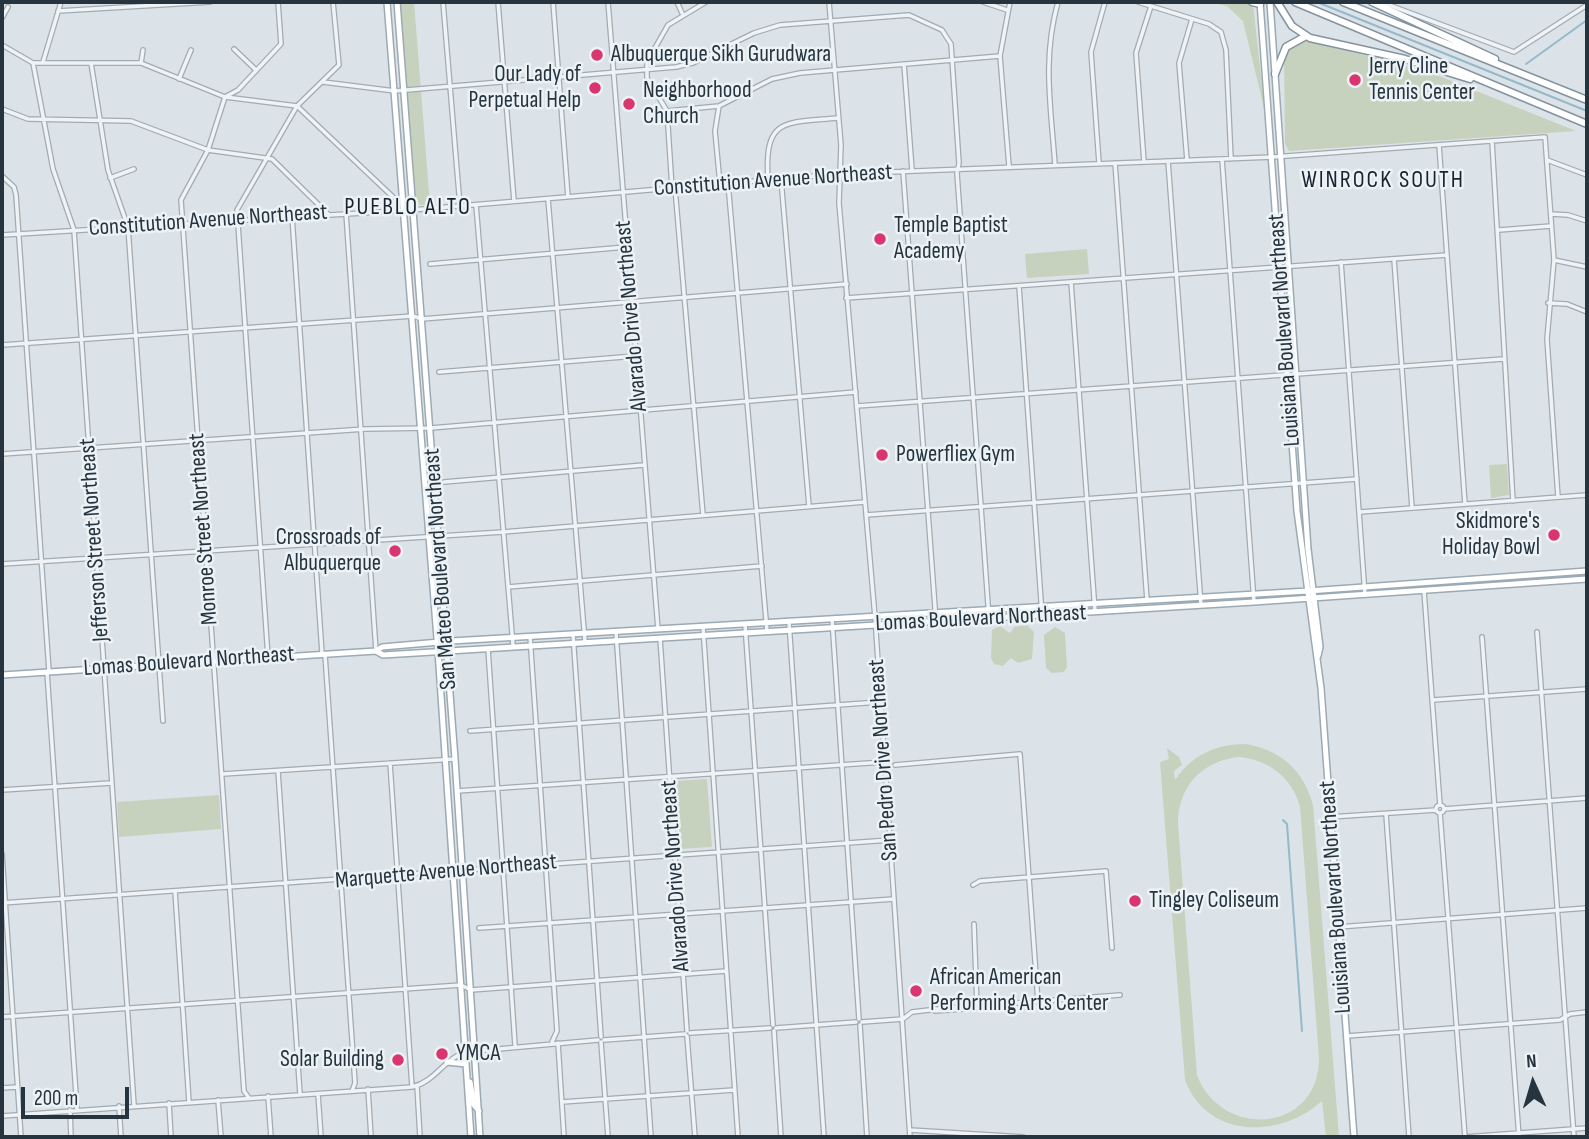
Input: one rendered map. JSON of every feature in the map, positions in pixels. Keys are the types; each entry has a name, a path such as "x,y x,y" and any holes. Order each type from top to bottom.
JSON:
{"highway":[{"path":"1252,2 1260,3"},
{"path":"1295,2 1587,124"},
{"path":"1343,2 1587,100"},
{"path":"1372,2 1534,79"},
{"path":"1272,3 1281,10 1292,26 1306,36 1405,59 1502,89"},
{"path":"1275,74 1278,60 1286,47 1306,36"}],"main road":[{"name":"San Mateo Boulevard Northeast","path":"387,2 438,651 471,1137"},
{"name":"San Mateo Boulevard Northeast","path":"397,2 431,428 480,1137"},
{"name":"Louisiana Boulevard Northeast","path":"1260,3 1295,483 1308,591 1313,598"},
{"name":"Louisiana Boulevard Northeast","path":"1272,3 1295,375 1315,590 1313,598 1321,648 1318,656 1354,1137"},
{"name":"Lomas Boulevard Northeast","path":"2,676 376,650 382,647 512,637 1308,591 1587,570"},
{"name":"Lomas Boulevard Northeast","path":"376,650 383,655 513,645 1201,606 1587,579"},
{"path":"447,1062 466,1064"},
{"path":"467,1077 475,1108 479,1111"}],"street":[{"path":"43,62 61,2"},
{"path":"58,11 210,2"},
{"path":"225,97 238,90 281,44 278,2"},
{"path":"268,657 238,206 297,106 339,65 333,2"},
{"path":"443,2 460,206"},
{"path":"498,2 514,201"},
{"path":"553,2 568,197"},
{"name":"Alvarado Drive Northeast","path":"608,2 658,629"},
{"path":"677,2 682,13"},
{"path":"646,70 668,25 682,13 705,2"},
{"name":"San Pedro Drive Northeast","path":"829,2 838,118 839,174 875,617 910,1137"},
{"path":"983,2 1007,10"},
{"path":"1009,167 1000,56 1010,2"},
{"path":"1055,165 1047,58 1049,35 1058,2"},
{"path":"1099,163 1091,52 1105,2"},
{"path":"1138,2 1209,24 1222,32 1225,41 1231,159"},
{"path":"1381,2 1514,52 1587,5"},
{"path":"1144,162 1136,53 1151,6"},
{"path":"2,18 8,7"},
{"path":"323,82 395,91 646,70 693,63 763,29 831,22 916,16 946,33 952,60 965,290 989,618"},
{"path":"1187,160 1180,57 1192,19"},
{"path":"2,45 33,63 141,63 225,97 297,106 393,197"},
{"path":"234,49 256,70"},
{"path":"141,63 143,50"},
{"path":"179,79 191,50"},
{"path":"667,111 719,106 772,79 835,70 1000,56"},
{"name":"Jefferson Street Northeast","path":"33,63 52,169 74,230 134,1105"},
{"path":"91,63 110,177 128,227 163,720"},
{"path":"904,64 912,170"},
{"path":"646,70 667,111 703,515"},
{"name":"Monroe Street Northeast","path":"225,97 208,150 183,194 183,223 244,1091"},
{"path":"719,106 715,131 720,184"},
{"path":"2,109 18,117 131,121 208,150 275,160 328,214"},
{"path":"768,180 767,147 775,132 795,122 838,118"},
{"name":"Constitution Avenue Northeast","path":"2,234 412,210 839,174 1273,157 1545,137 1547,160"},
{"path":"1492,141 1513,501"},
{"path":"1439,145 1465,504"},
{"path":"1222,159 1254,602"},
{"path":"1558,497 1547,339 1548,303 1554,260 1547,160 1587,175"},
{"path":"1168,161 1201,606"},
{"path":"1115,163 1148,609"},
{"path":"110,177 134,169"},
{"path":"902,171 936,621"},
{"path":"2,176 14,187 16,195 77,1110"},
{"path":"781,179 810,506"},
{"path":"728,183 767,631"},
{"path":"548,198 585,641"},
{"path":"476,205 513,645"},
{"path":"346,213 376,650"},
{"path":"1550,214 1568,215 1587,221"},
{"path":"292,216 334,767 355,1083 352,1091"},
{"path":"1499,230 1551,226"},
{"path":"430,264 626,247"},
{"path":"848,299 1447,255"},
{"path":"1394,259 1412,508"},
{"path":"1554,260 1587,267"},
{"path":"1341,262 1365,595"},
{"path":"1071,282 1096,612"},
{"path":"2,345 413,316 422,319 847,283"},
{"path":"1019,286 1042,615"},
{"path":"1548,303 1567,304 1587,312"},
{"path":"439,372 635,356"},
{"path":"857,406 1503,359"},
{"path":"2,454 362,429 421,426 431,428 856,392"},
{"path":"444,482 644,465"},
{"path":"866,515 1357,479"},
{"path":"1360,512 1587,495"},
{"path":"2,564 315,542 429,535 438,537 865,502"},
{"path":"508,587 762,566"},
{"path":"1424,582 1464,1137 1587,1128"},
{"path":"832,619 867,1137"},
{"path":"789,622 824,1137"},
{"path":"746,624 781,1137"},
{"path":"703,627 738,1137"},
{"path":"616,632 651,1137"},
{"path":"1537,632 1574,1137"},
{"path":"573,634 608,1137"},
{"path":"530,636 557,1031 550,1043"},
{"path":"1482,637 1518,1135"},
{"name":"Alvarado Drive Northeast","path":"660,638 695,1137"},
{"path":"488,647 515,1045"},
{"path":"1433,700 1587,689"},
{"path":"470,731 880,702"},
{"path":"895,765 1020,754 1038,1002"},
{"path":"223,774 455,759"},
{"path":"457,791 884,762"},
{"path":"390,763 405,989 420,1137"},
{"path":"278,771 300,1094"},
{"path":"2,790 111,783"},
{"path":"1330,817 1587,798"},
{"path":"1386,814 1409,1137"},
{"name":"Marquette Avenue Northeast","path":"4,903 890,840"},
{"path":"2,855 21,1137"},
{"path":"973,885 980,881 1106,871 1112,948"},
{"path":"175,891 189,1101"},
{"path":"479,928 894,900"},
{"path":"1338,927 1587,908"},
{"path":"974,924 977,1007"},
{"path":"2,1017 461,985 471,989 511,987 726,971"},
{"path":"2,1116 414,1086 431,1079 447,1062 475,1049 902,1019 912,1012 1119,995"},
{"path":"1347,1036 1560,1020 1565,1016 1587,1012"},
{"path":"558,1043 564,1137"},
{"path":"355,1083 360,1090"},
{"path":"2,1088 18,1087"},
{"path":"368,1090 371,1137"},
{"path":"562,1102 734,1090"},
{"path":"239,1098 244,1091 249,1098"},
{"path":"318,1093 321,1137"},
{"path":"268,1096 271,1137"},
{"path":"218,1100 221,1137"},
{"path":"169,1103 172,1137"},
{"path":"120,1107 121,1137"},
{"path":"70,1110 72,1137"},
{"path":"910,1130 1021,1137"}],"green space":[{"path":"399,2 414,2 430,205 417,205 415,200"},
{"path":"1208,2 1253,4 1265,112 1243,21 1227,6"},
{"path":"1304,40 1424,70 1576,131 1289,151 1285,144 1284,56 1292,44"},
{"path":"1087,249 1089,274 1027,278 1025,254"},
{"path":"1507,464 1509,495 1491,498 1489,465"},
{"path":"1027,625 1034,632 1032,659 1018,663 1011,658 1003,666 994,664 991,658 992,630 1000,626 1010,633 1014,627"},
{"path":"1055,627 1065,633 1067,667 1064,672 1052,673 1046,668 1044,635"},
{"path":"1235,745 1259,747 1280,757 1304,782 1313,805 1339,1137 1326,1137 1322,1101 1286,1122 1266,1127 1246,1127 1227,1123 1210,1114 1195,1099 1185,1080 1160,762 1169,759 1167,748 1179,757 1182,765 1174,771 1175,780 1197,758 1215,749","holes":["1227,759 1251,759 1278,772 1291,787 1300,806 1319,1059 1314,1084 1303,1102 1286,1114 1267,1119 1246,1118 1226,1110 1209,1096 1197,1075 1178,823 1182,797 1195,777 1204,769"]},
{"path":"707,779 712,847 680,849 675,781"},
{"path":"219,795 221,829 119,837 117,802"}],"waterway":[{"path":"1317,2 1587,111"},
{"path":"1526,64 1587,20"},
{"path":"1283,820 1287,824 1302,1031"}],"place":[{"name":"Albuquerque Sikh Gurudwara","path":"597,55"},
{"name":"Jerry Cline Tennis Center","path":"1355,80"},
{"name":"Our Lady of Perpetual Help","path":"595,88"},
{"name":"Neighborhood Church","path":"629,104"},
{"name":"Temple Baptist Academy","path":"880,239"},
{"name":"Powerfliex Gym","path":"882,455"},
{"name":"Skidmore's Holiday Bowl","path":"1554,535"},
{"name":"Crossroads of Albuquerque","path":"395,551"},
{"name":"Tingley Coliseum","path":"1135,901"},
{"name":"African American Performing Arts Center","path":"916,991"},
{"name":"YMCA","path":"442,1054"},
{"name":"Solar Building","path":"398,1060"}],"district":[{"name":"WINROCK SOUTH","path":"1383,181"},
{"name":"PUEBLO ALTO","path":"408,208"}]}
